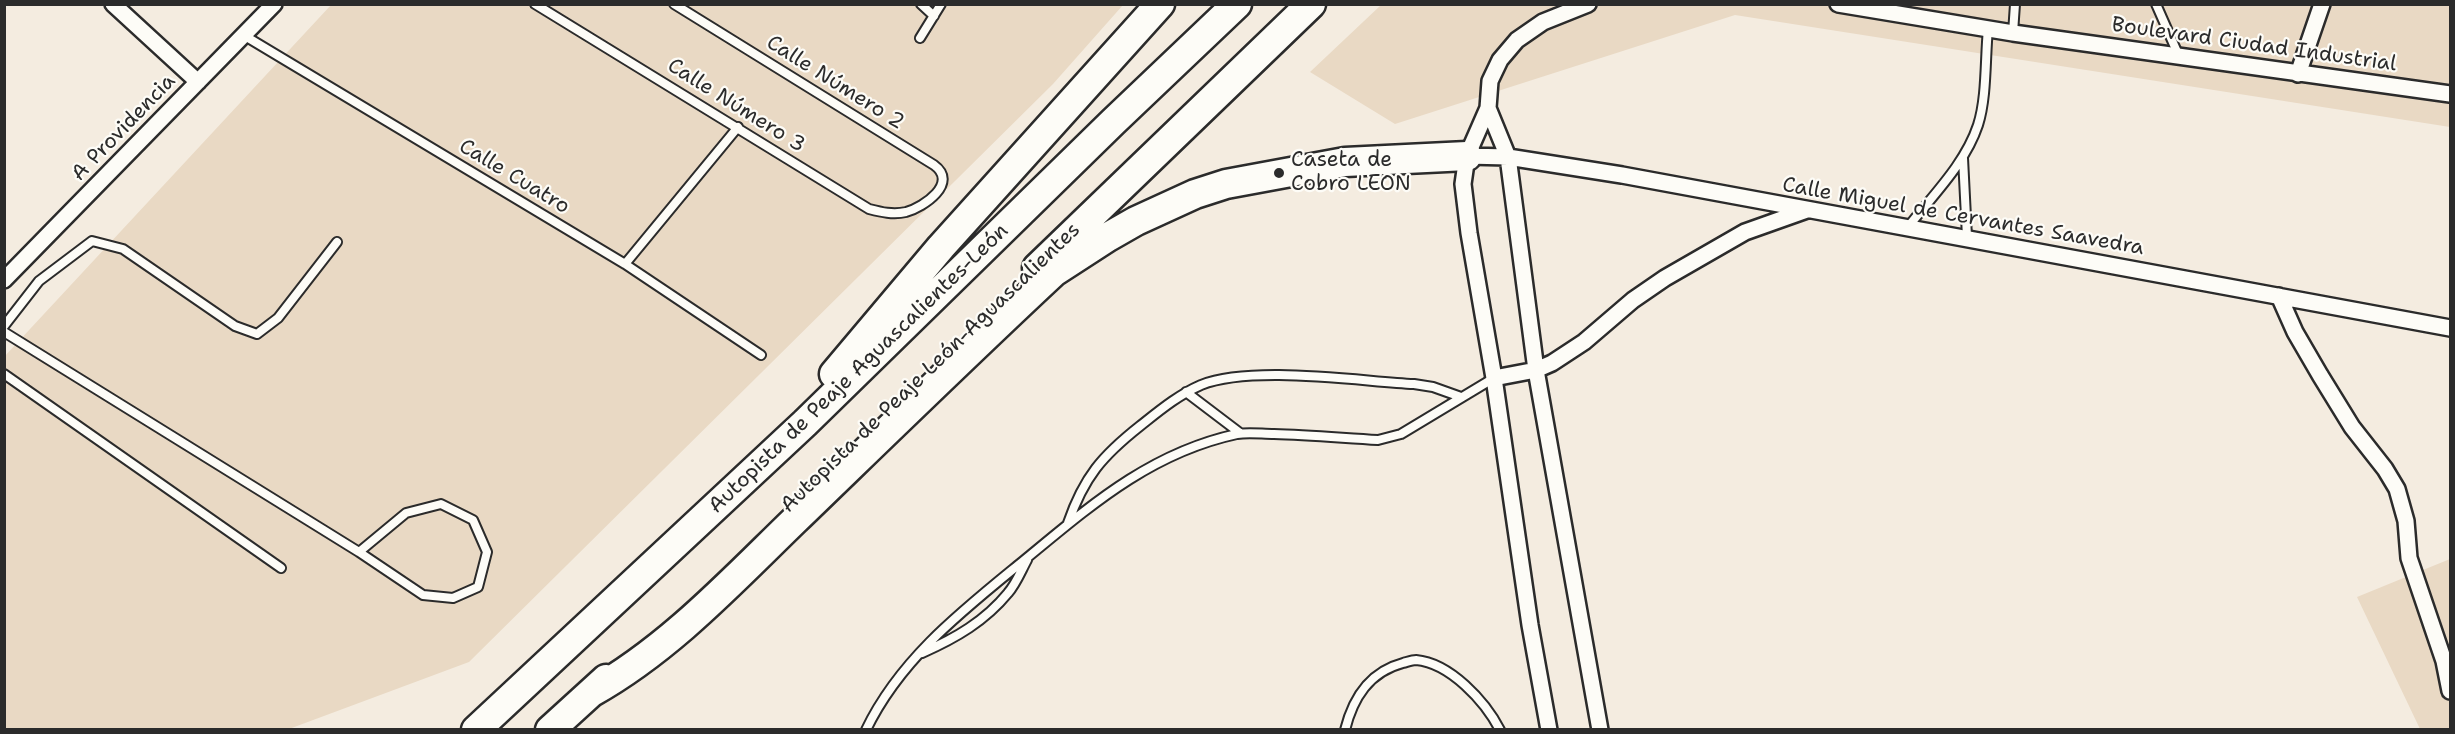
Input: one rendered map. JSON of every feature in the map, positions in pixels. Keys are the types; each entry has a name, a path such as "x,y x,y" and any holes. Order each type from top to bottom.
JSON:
{"highway":[{"path":"805,423 813,400 858,344 941,247 1160,4"},
{"name":"Autopista de Peaje Aguascalientes-León","path":"476,729 805,423 1237,4"},
{"name":"Autopista de Peaje León-Aguascalientes","path":"550,729 592,692 1311,4"},
{"path":"592,692 617,678 668,638 732,581 1054,272 1108,237 1195,194 1226,184 1345,162 1467,156"}],"street":[{"path":"113,4 198,82"},
{"name":"A Providencia","path":"4,280 274,4"},
{"path":"1549,729 1530,625 1494,378 1463,193 1467,156 1488,108 1490,81 1500,60 1517,40 1543,22 1588,4"},
{"name":"Boulevard Ciudad Industrial","path":"1838,4 2013,33 2178,54 2298,74 2451,94"},
{"path":"2298,74 2322,4"},
{"path":"1488,108 1508,157 1536,370 1600,729"},
{"name":"Calle Miguel de Cervantes Saavedra","path":"1467,156 1508,157 1622,175 2451,328"},
{"path":"1494,378 1536,370 1567,354 1633,300 1665,278 1745,232 1808,210"},
{"path":"2279,296 2295,332 2320,375 2352,427 2385,469 2397,489 2406,521 2409,558 2444,662 2451,691"}],"lane":[{"name":"Calle Número 3","path":"535,4 869,208 893,214 924,205"},
{"name":"Calle Número 2","path":"674,4 942,170 944,177 942,185 924,205"},
{"path":"921,4 934,16"},
{"path":"920,38 941,4"},
{"path":"2013,33 2015,4"},
{"path":"2156,4 2178,54"},
{"path":"1908,227 1963,158 1978,123 1988,29"},
{"name":"Calle Cuatro","path":"245,36 625,264 761,356"},
{"path":"625,264 738,127"},
{"path":"1963,158 1967,237"},
{"path":"4,326 39,281 93,241 123,249 235,326 257,334 278,318 337,242"},
{"path":"4,332 359,552 423,595 453,598 478,586 487,552 473,520 441,504 406,513 359,552"},
{"path":"4,374 281,568"},
{"path":"1067,526 1078,495 1091,473 1127,436 1186,392 1225,378 1278,376 1414,384 1441,389 1461,398"},
{"path":"866,729 877,706 898,676 952,619 1128,479 1175,453 1240,433 1378,440 1401,434 1494,378"},
{"path":"1186,392 1240,433"},
{"path":"918,655 950,641 980,621 1010,591 1029,556"},
{"path":"1345,729 1350,709 1366,683 1389,667 1416,660 1448,671 1474,693 1500,729"}],"shaded area":[{"path":"331,5 1123,5 1053,84 469,662 289,729 5,729 4,357"},
{"path":"1381,5 2450,5 2450,127 1735,15 1395,124 1310,72"},
{"path":"2450,559 2450,729 2420,729 2357,597"}],"place":[{"name":"Caseta de Cobro LEON","path":"1279,173"}]}
